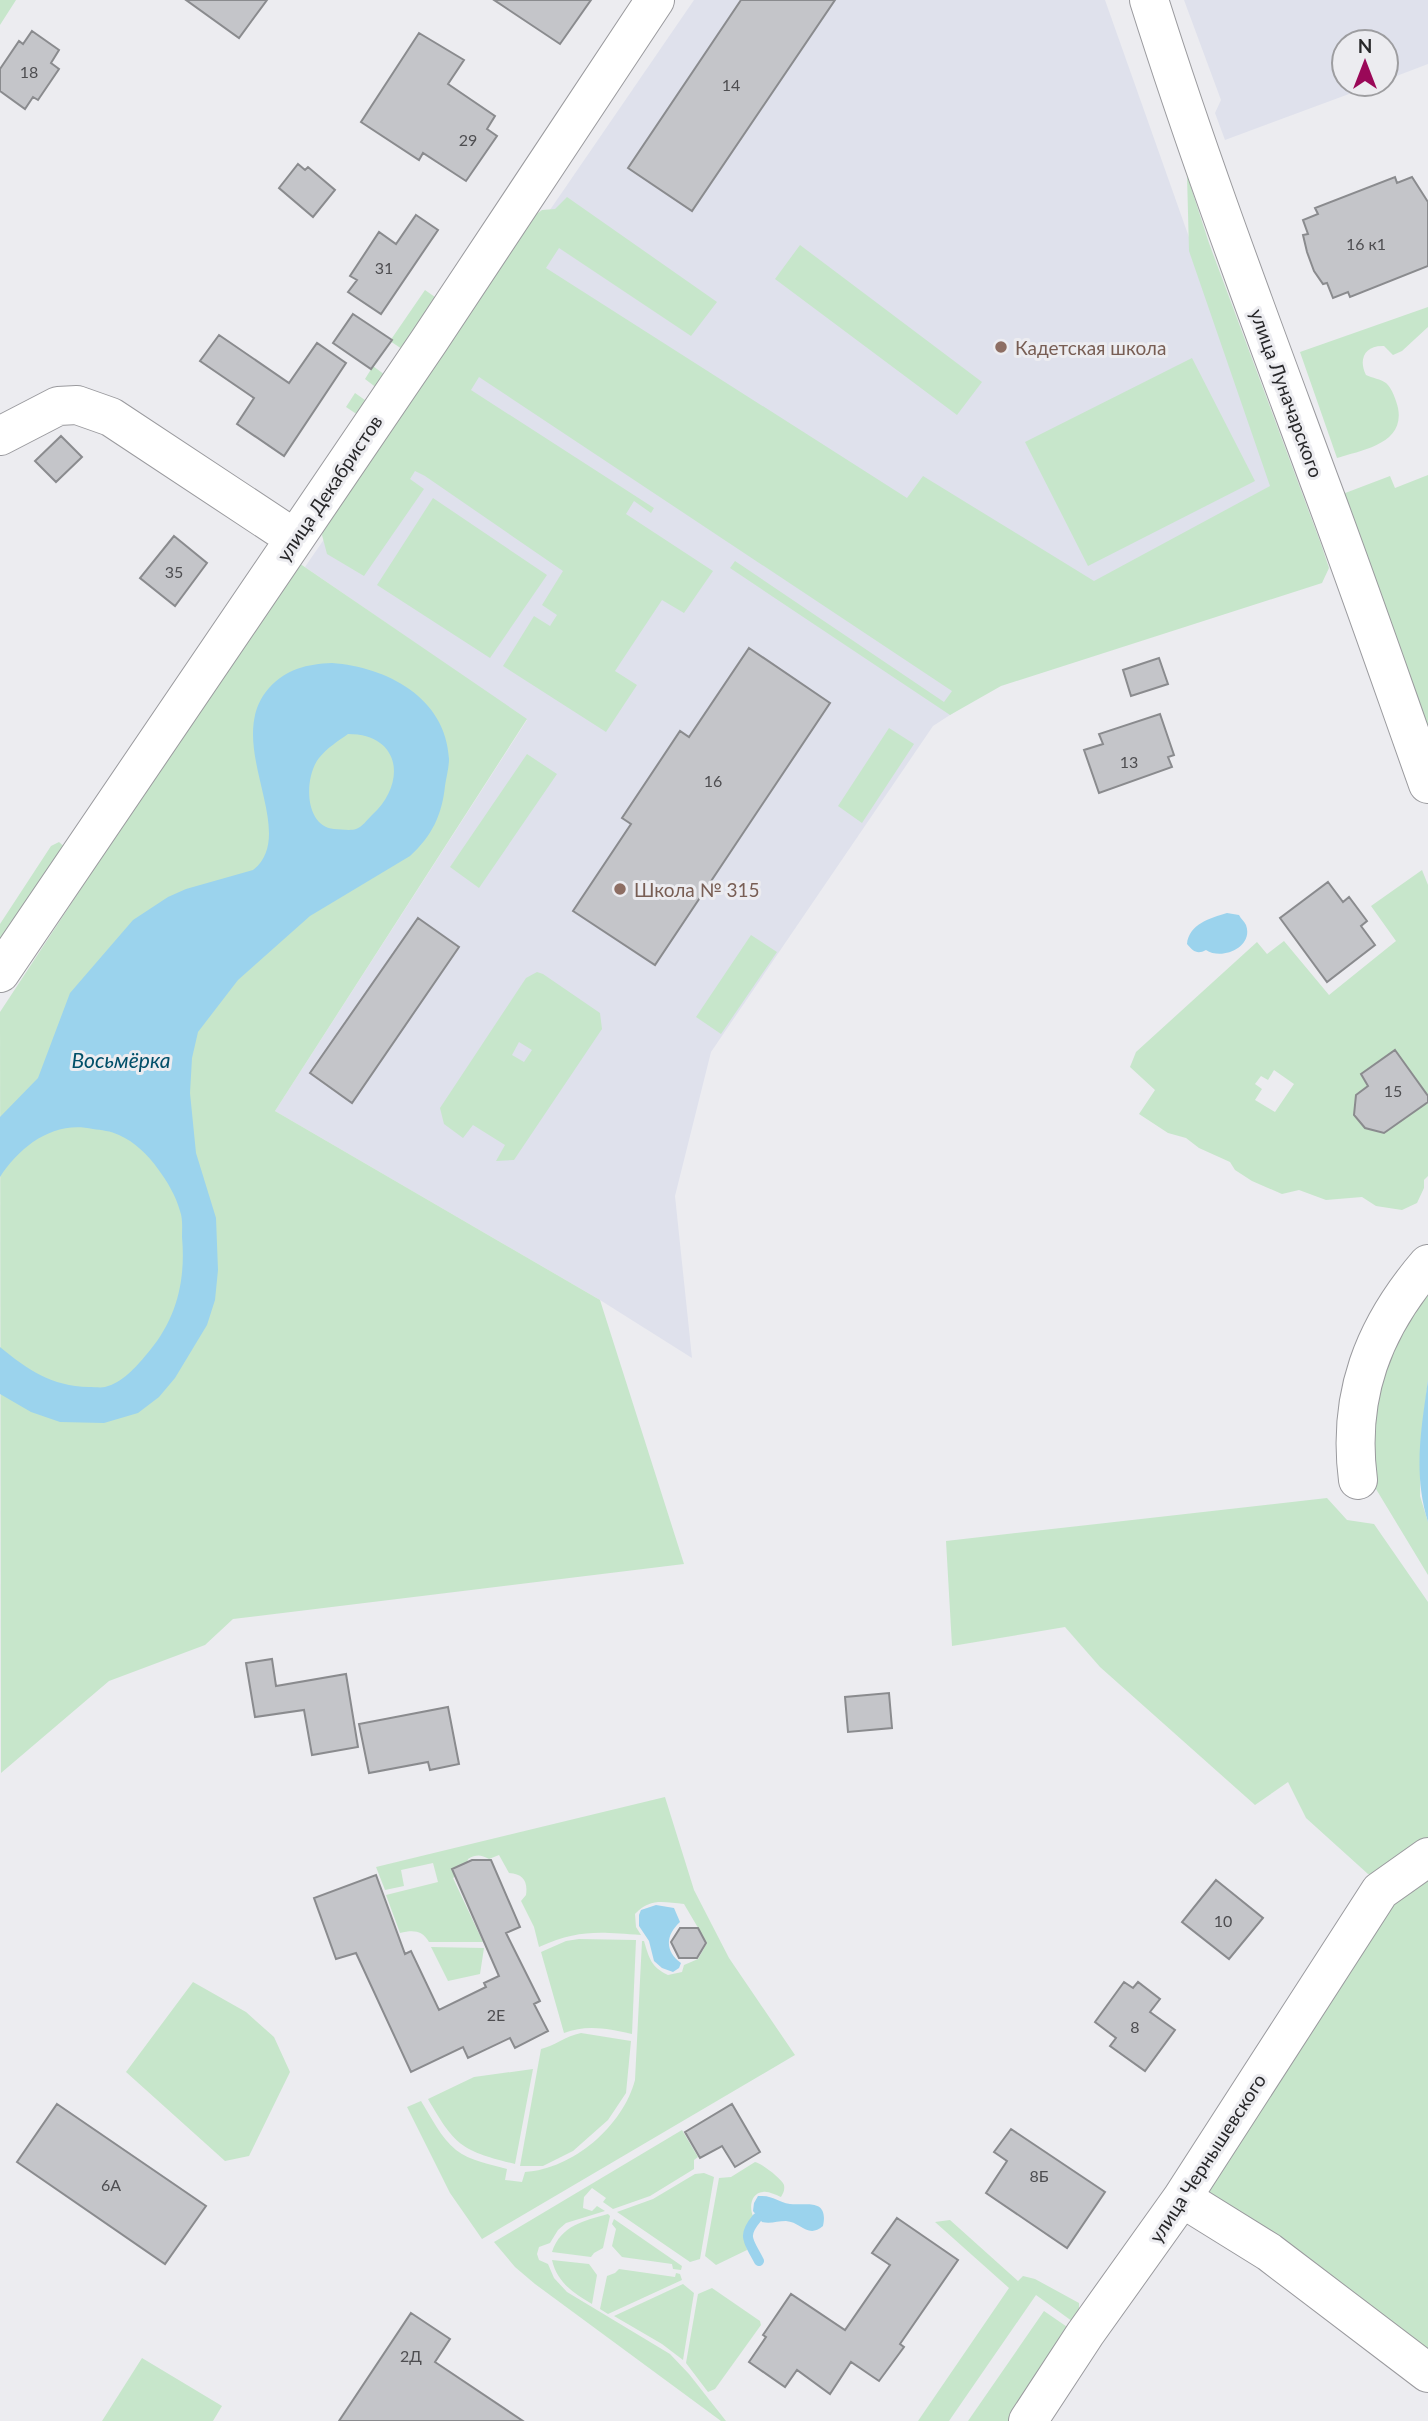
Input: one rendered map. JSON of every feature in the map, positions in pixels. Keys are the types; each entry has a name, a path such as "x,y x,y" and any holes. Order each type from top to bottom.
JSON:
{"street":[{"name":"улица Декабристов","path":"0,973 429,341 655,0"},
{"name":"улица Луначарского","path":"1149,0 1217,204 1321,484 1428,785"},
{"path":"0,436 58,406 78,405 111,417 294,538"},
{"path":"1358,1480 1354,1452 1355,1424 1366,1366 1383,1330 1413,1282 1428,1264"},
{"name":"улица Чернышевского","path":"1028,2421 1085,2334 1182,2198 1380,1891 1428,1857"},
{"path":"1182,2198 1269,2252 1428,2374"}],"shaded area":[{"name":"Школа № 315","path":"694,0 1105,0 1282,500 933,726 711,1052 675,1196 692,1358 600,1300 275,1111 527,720 305,567"},
{"path":"1184,0 1428,0 1428,64 1400,75 1400,28 1330,28 1330,98 1338,98 1225,140 1215,113 1221,100"}],"green space":[{"path":"0,0 16,0 0,25"},
{"path":"1187,175 1209,243 1329,568 1322,583 1001,686 950,715 730,568 735,561 944,702 952,691 479,377 471,390 654,508 651,513 634,501 626,514 713,571 684,613 662,600 615,671 637,685 606,732 503,666 534,616 550,626 557,615 542,605 563,571 425,476 415,471 410,479 424,489 364,576 327,554 322,535 327,514 531,218 542,210 555,209 567,197 717,302 691,336 559,248 546,268 907,498 923,476 1094,581 1270,486 1189,251"},
{"path":"800,245 982,382 957,415 775,279"},
{"path":"425,290 442,302 402,349 390,341"},
{"path":"1428,307 1428,327 1402,351 1393,355 1384,346 1377,346 1368,351 1363,359 1366,375 1382,380 1394,394 1398,408 1395,430 1380,444 1337,458 1300,352"},
{"path":"1192,358 1255,481 1088,566 1025,442"},
{"path":"373,366 385,375 382,392 365,379"},
{"path":"355,393 372,405 364,419 346,407"},
{"path":"1428,475 1428,746 1340,495 1390,476 1395,488"},
{"path":"433,498 547,575 490,658 377,585"},
{"path":"296,561 527,719 275,1111 600,1300 684,1564 233,1619 205,1645 109,1681 1,1773 0,1012"},
{"path":"889,728 914,744 862,823 838,806"},
{"path":"527,754 557,774 479,888 450,867"},
{"path":"59,842 68,850 0,956 0,924 51,846"},
{"path":"1422,870 1428,885 1428,1096 1395,1050 1361,1074 1368,1086 1355,1095 1360,1102 1354,1114 1365,1128 1372,1130 1379,1126 1384,1133 1428,1102 1428,1176 1424,1180 1424,1188 1417,1203 1402,1210 1376,1206 1362,1197 1326,1200 1299,1190 1282,1194 1252,1181 1235,1170 1230,1162 1199,1148 1186,1138 1168,1133 1139,1114 1155,1090 1130,1067 1136,1052 1257,942 1267,954 1284,941 1329,995 1396,941 1371,906","holes":["1274,1070 1294,1084 1275,1112 1255,1100 1262,1089 1255,1084 1261,1076 1268,1080"]},
{"path":"751,935 777,952 721,1034 696,1017"},
{"path":"537,972 543,974 600,1013 602,1029 514,1160 496,1161 505,1145 473,1125 463,1138 444,1124 440,1108 526,978","holes":["519,1042 532,1050 524,1062 512,1055"]},
{"path":"1428,1280 1428,1380 1421,1438 1420,1496 1428,1522 1428,1575 1376,1489 1368,1456 1386,1355"},
{"path":"1327,1498 1347,1520 1374,1524 1428,1602 1428,1843 1384,1874 1368,1874 1306,1818 1288,1782 1255,1805 1100,1667 1065,1627 952,1646 946,1541"},
{"path":"665,1797 694,1890 729,1958 795,2055 482,2239 450,2193 407,2107 421,2101 446,2140 456,2150 480,2162 507,2169 505,2180 522,2182 525,2172 561,2163 578,2154 608,2129 629,2097 635,2080 642,1941 654,1965 668,1975 682,1972 684,1965 698,1959 707,1943 684,1904 663,1902 646,1905 635,1914 636,1927 641,1935 589,1933 566,1937 539,1947 534,1927 521,1901 526,1895 525,1882 518,1875 509,1873 499,1855 489,1859 471,1857 466,1868 453,1878 483,1942 429,1942 417,1932 400,1933 386,1895 438,1882 433,1863 401,1870 404,1886 385,1890 376,1867"},
{"path":"1428,1878 1428,2366 1200,2191 1392,1894"},
{"path":"636,1940 632,2034 590,2028 564,2033 541,1952 566,1941"},
{"path":"431,1947 484,1948 480,1974 448,1981"},
{"path":"193,1982 246,2012 274,2037 290,2072 249,2156 225,2161 126,2072"},
{"path":"581,2033 631,2041 626,2093 608,2120 573,2151 543,2166 520,2166 541,2049"},
{"path":"533,2069 515,2164 483,2155 462,2144 453,2137 428,2099 474,2077"},
{"path":"682,2130 698,2157 694,2160 694,2169 650,2196 613,2209 603,2202 606,2198 592,2188 584,2197 583,2208 592,2211 597,2206 605,2211 566,2223 550,2243 539,2247 537,2254 539,2260 548,2264 554,2278 567,2292 670,2354 726,2421 721,2421 535,2284 515,2267 494,2242"},
{"path":"755,2162 779,2179 784,2185 784,2192 781,2197 765,2192 756,2195 751,2205 753,2216 745,2232 747,2250 716,2265 705,2256 719,2178 731,2177"},
{"path":"704,2173 714,2177 700,2259 690,2262 617,2212 653,2199 695,2174"},
{"path":"608,2214 610,2216 603,2248 591,2257 552,2252 561,2236 574,2225"},
{"path":"614,2219 682,2266 681,2270 673,2269 672,2264 622,2257 612,2246 616,2229 612,2224"},
{"path":"950,2220 1018,2281 1023,2276 1035,2279 1079,2303 1079,2321 1076,2324 1036,2295 949,2421 918,2421 1009,2288 935,2222"},
{"path":"552,2260 589,2264 597,2275 592,2304 567,2286 558,2275"},
{"path":"619,2269 675,2277 676,2273 680,2274 682,2280 608,2314 600,2309 607,2276"},
{"path":"683,2284 694,2293 683,2360 662,2344 614,2316"},
{"path":"712,2288 760,2321 761,2325 715,2389 708,2392 686,2363 698,2294"},
{"path":"1044,2311 1073,2331 1011,2421 968,2421"},
{"path":"142,2358 222,2406 213,2421 102,2421"}],"water":[{"name":"Восьмёрка","path":"332,663 373,671 410,689 425,702 437,718 445,737 449,759 444,797 438,816 430,833 410,856 310,916 238,980 198,1032 192,1058 190,1093 196,1153 216,1218 218,1270 215,1300 207,1325 175,1378 159,1397 138,1413 104,1423 60,1422 31,1412 0,1394 0,1347 30,1370 63,1384 103,1387 123,1378 156,1342 172,1315 182,1270 182,1221 174,1194 154,1164 130,1141 109,1132 79,1127 52,1132 39,1138 17,1155 0,1177 0,1117 38,1078 70,993 133,920 168,897 186,889 253,870 266,853 269,833 253,734 256,710 269,688 282,676 306,666","holes":["348,734 366,736 379,742 388,751 393,762 394,775 390,789 383,802 358,828 345,830 324,826 312,810 310,800 309,788 314,766 325,751"]},
{"path":"1227,913 1239,915 1246,925 1247,933 1241,945 1228,953 1220,954 1191,949 1187,944 1196,927"},
{"path":"1428,1380 1428,1522 1423,1504 1420,1469 1421,1434"},
{"path":"656,1905 674,1908 680,1922 675,1927 669,1943 672,1954 681,1963 673,1972 654,1961 649,1941 639,1926 641,1910"},
{"path":"758,2196 790,2204 819,2207 824,2217 823,2226 813,2231 786,2221 762,2222 753,2211"}],"building":[{"path":"186,0 267,0 239,38"},
{"path":"494,0 591,0 560,44"},
{"path":"741,0 835,0 692,211 628,168"},
{"path":"32,31 59,50 51,63 59,69 38,100 33,97 25,109 0,91 0,69 19,41 23,44"},
{"path":"419,33 464,60 448,84 495,116 487,129 497,136 466,181 423,153 419,160 361,122"},
{"path":"298,164 305,170 308,167 335,190 313,217 279,188"},
{"path":"1395,177 1397,183 1412,177 1428,202 1428,266 1350,297 1348,292 1333,298 1327,283 1323,284 1314,271 1303,235 1308,234 1303,220 1318,214 1315,208"},
{"path":"416,215 438,230 381,314 348,292 357,280 350,276 379,232 396,244"},
{"path":"353,314 392,340 371,369 333,343"},
{"path":"219,335 289,383 317,343 346,363 284,456 237,424 254,398 200,361"},
{"path":"61,436 82,457 56,482 35,461"},
{"path":"174,536 207,563 175,606 140,578"},
{"path":"749,648 830,703 655,965 573,911 631,824 622,818 680,731 689,737"},
{"path":"1159,658 1168,684 1131,696 1123,670"},
{"path":"1160,714 1174,755 1168,757 1172,767 1099,793 1084,750 1103,744 1099,734"},
{"path":"1328,882 1343,902 1349,897 1367,921 1361,926 1375,945 1327,982 1280,918"},
{"path":"418,918 459,947 352,1103 310,1073"},
{"path":"1395,1050 1428,1096 1428,1102 1384,1133 1365,1128 1354,1115 1356,1095 1368,1086 1361,1074"},
{"path":"272,1659 276,1686 346,1674 358,1747 312,1755 304,1710 255,1717 246,1663"},
{"path":"889,1693 892,1728 848,1732 845,1697"},
{"path":"448,1707 459,1764 430,1770 428,1762 369,1773 359,1724"},
{"path":"472,1860 491,1860 520,1927 506,1933 540,2001 534,2004 548,2031 515,2048 510,2038 468,2058 463,2047 411,2072 356,1953 336,1959 314,1898 376,1875 405,1954 411,1951 439,2010 486,1987 484,1983 499,1976 452,1869"},
{"path":"1216,1880 1263,1918 1229,1959 1182,1922"},
{"path":"680,1928 698,1928 706,1943 697,1958 679,1958 671,1942"},
{"path":"1124,1982 1133,1988 1138,1982 1160,1999 1150,2012 1175,2030 1145,2071 1110,2046 1116,2038 1095,2022"},
{"path":"57,2104 206,2206 165,2264 17,2162"},
{"path":"732,2104 760,2152 735,2167 722,2146 700,2158 685,2132"},
{"path":"1011,2129 1105,2192 1067,2248 986,2193 1007,2161 994,2152"},
{"path":"897,2218 958,2260 900,2344 904,2347 879,2381 851,2362 830,2394 797,2370 785,2387 749,2362 766,2337 763,2335 791,2294 845,2330 890,2265 872,2253"},
{"path":"411,2313 450,2339 435,2362 523,2421 339,2421"}],"waterway":[{"path":"757,2218 749,2230 748,2239 759,2261"}],"place":[{"name":"Кадетская школа","path":"1001,347"},
{"name":"Школа № 315","path":"620,889"}]}
